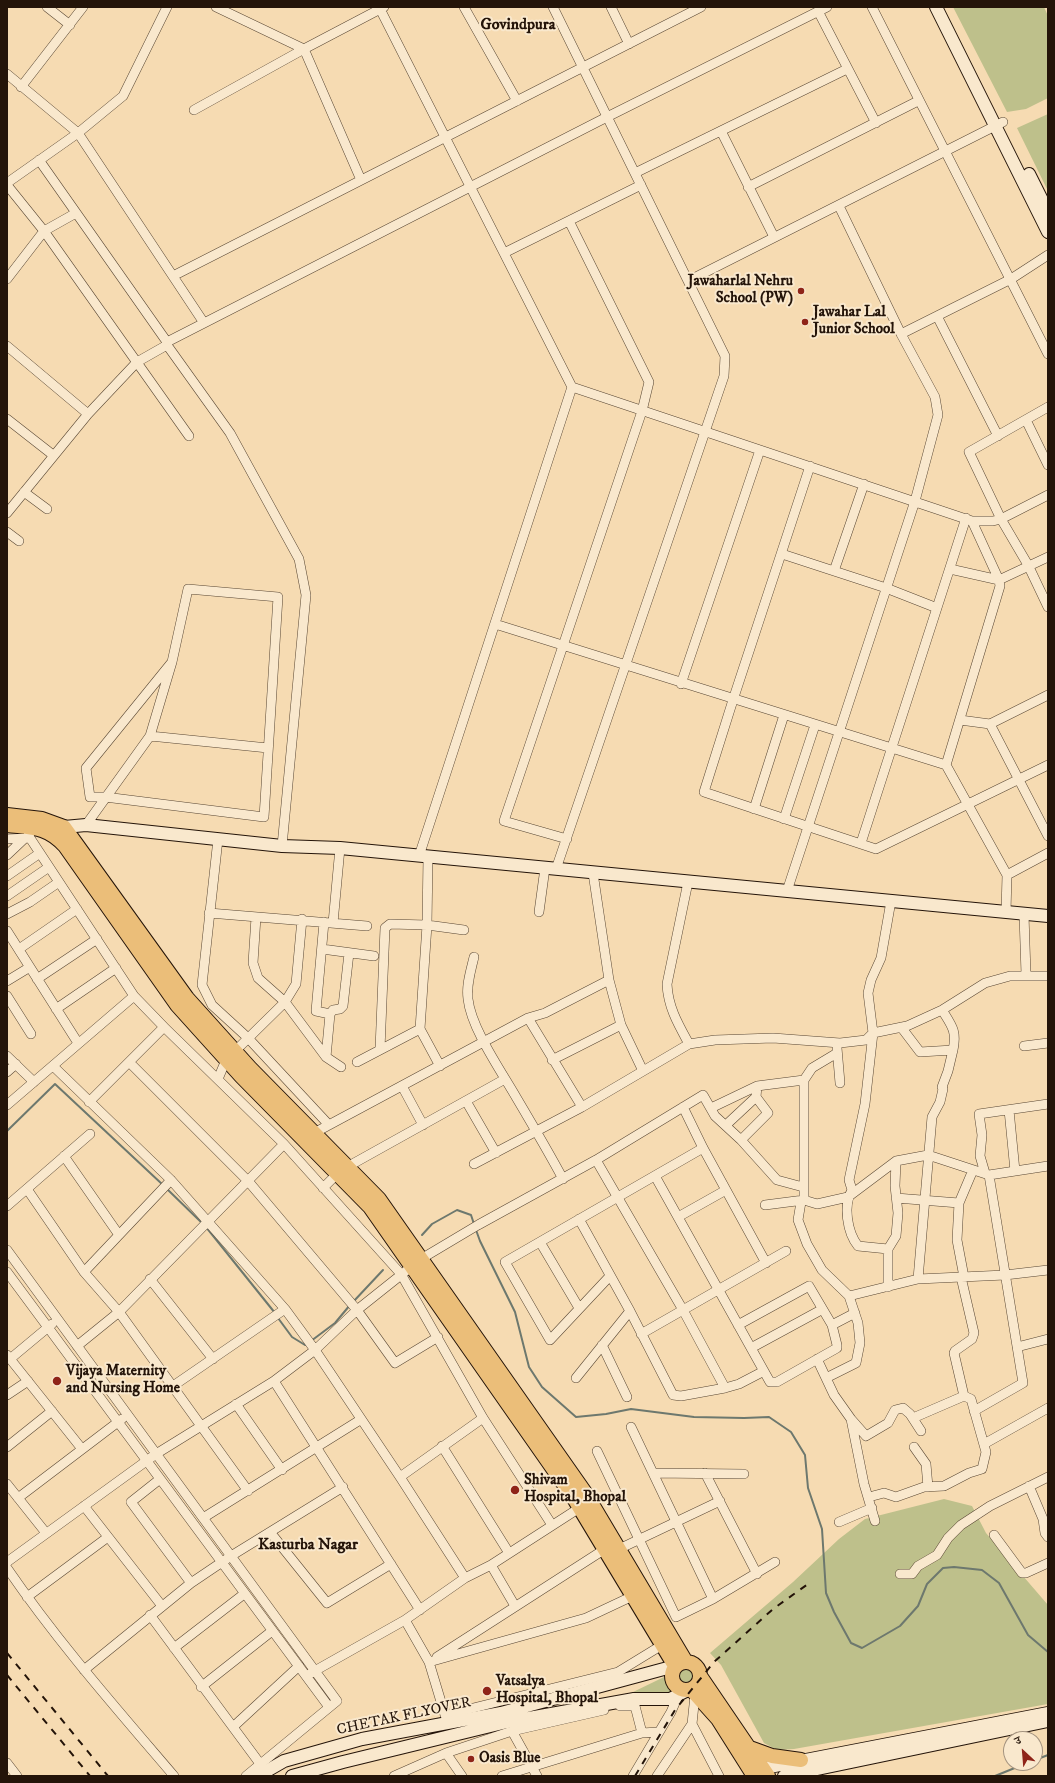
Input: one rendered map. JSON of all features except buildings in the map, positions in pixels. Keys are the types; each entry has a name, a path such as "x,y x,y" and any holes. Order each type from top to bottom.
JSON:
{"main road":[{"path":"7,815 27,830"},
{"path":"27,830 42,819 59,831 231,1055 342,1170 379,1199 411,1266 619,1550 639,1593 680,1664"},
{"path":"7,825 27,830"},
{"path":"231,1055 314,1133 342,1170"},
{"path":"585,1505 605,1549 639,1593 670,1621 667,1642"},
{"path":"680,1664 696,1666 700,1676 750,1748 759,1773"},
{"path":"680,1664 671,1676 673,1682 676,1686 718,1718 759,1773"},
{"path":"687,1693 699,1682 700,1676"},
{"path":"750,1748 772,1756 801,1760"}],"street":[{"path":"47,7 70,24"},
{"path":"21,87 83,7"},
{"path":"167,7 123,96 78,133 7,184 44,231 189,436"},
{"path":"216,7 304,49 361,180"},
{"path":"464,7 517,101"},
{"path":"539,912 550,869 567,839 706,431 724,376 725,356 553,7"},
{"path":"611,7 630,44"},
{"path":"173,276 701,7"},
{"path":"7,513 88,414 137,362 167,343 204,322 827,7"},
{"path":"872,7 918,101 1048,354"},
{"path":"936,7 1048,212"},
{"path":"945,7 1048,232"},
{"path":"194,110 381,8 572,387 969,520 993,521 1001,519 1048,495"},
{"path":"818,11 876,123"},
{"path":"635,173 848,69"},
{"path":"7,74 78,133 204,322"},
{"path":"748,187 918,101"},
{"path":"688,281 999,124"},
{"path":"721,131 774,237"},
{"path":"39,160 230,433 299,559 306,595 282,846"},
{"path":"504,253 641,185"},
{"path":"786,891 915,501 938,415 935,397 901,334 839,206"},
{"path":"7,279 44,231 76,213"},
{"path":"567,839 504,821 642,411 649,382 570,221"},
{"path":"901,334 1010,279 1048,255"},
{"path":"937,316 998,436"},
{"path":"7,346 88,414"},
{"path":"440,1066 420,1029 427,926 424,856 495,624 572,387"},
{"path":"1048,407 969,452 1001,519 1028,565 1048,607"},
{"path":"7,419 53,455"},
{"path":"1026,420 1048,465"},
{"path":"681,684 760,450"},
{"path":"810,466 704,792 876,849 1048,765"},
{"path":"834,571 864,484"},
{"path":"24,492 47,509"},
{"path":"861,843 950,569 969,520"},
{"path":"946,765 1000,586 999,580 969,520"},
{"path":"7,532 19,541"},
{"path":"782,554 886,588 937,608"},
{"path":"950,569 999,580 1028,565 1048,557"},
{"path":"86,825 105,797 150,736 172,662 188,589 278,597 264,816 105,797 90,797 86,768 172,662"},
{"path":"495,624 681,684 946,765 1007,875 1006,912"},
{"path":"960,720 990,724 1048,695"},
{"path":"754,809 784,716"},
{"path":"990,724 1048,836"},
{"path":"784,819 815,725"},
{"path":"150,736 268,748"},
{"path":"59,831 86,825 282,846 340,848 1048,916"},
{"path":"7,839 27,830"},
{"path":"27,830 49,867 134,996 164,1028 284,1144 323,1188 411,1266 438,1337 483,1418 552,1525"},
{"path":"7,855 27,830"},
{"path":"218,838 202,985 212,1005 248,1038 329,1125"},
{"path":"330,1014 316,1011 322,949 328,923 340,848"},
{"path":"7,876 40,853"},
{"path":"1007,875 1048,854"},
{"path":"7,896 49,867"},
{"path":"593,873 609,980 621,1025 643,1071"},
{"path":"7,914 30,902 59,882"},
{"path":"688,882 667,984 667,999 688,1044"},
{"path":"888,1249 858,1246 852,1238 848,1214 848,1197 852,1190 849,1180 865,1104 873,1033 868,993 871,980 881,958 891,901"},
{"path":"19,949 77,909"},
{"path":"209,913 302,919 367,926"},
{"path":"1024,914 1026,974 1024,976"},
{"path":"256,917 253,963 258,978 285,1002 326,1057 341,1067"},
{"path":"218,1079 231,1055 285,1002 296,984 302,919"},
{"path":"380,1049 385,928 390,924 464,930"},
{"path":"8,935 19,949 78,1044"},
{"path":"37,979 97,939"},
{"path":"322,949 374,956"},
{"path":"326,1057 330,1014 333,1010 340,1009 343,1006 349,953"},
{"path":"474,957 468,985 468,999 484,1043 563,1179"},
{"path":"7,980 30,967"},
{"path":"56,1009 116,968"},
{"path":"474,1164 582,1107 688,1044 715,1040 773,1038 837,1042 866,1040 873,1033 901,1028 942,1010 985,983 1010,976 1048,976"},
{"path":"314,1133 528,1018 545,1013 609,980"},
{"path":"7,996 31,1034"},
{"path":"7,1105 134,996"},
{"path":"923,1278 929,1199 928,1155 932,1116 940,1102 943,1090 942,1087 948,1071 956,1038 953,1027 942,1010"},
{"path":"528,1018 552,1060 582,1107"},
{"path":"552,1060 621,1025"},
{"path":"89,1102 164,1028"},
{"path":"901,1028 920,1052 953,1050"},
{"path":"358,1062 420,1029"},
{"path":"837,1042 840,1083"},
{"path":"1024,1046 1048,1043"},
{"path":"826,1378 856,1364 860,1343 858,1323 849,1296 822,1270 807,1244 798,1220 803,1187 804,1080 812,1068 837,1052"},
{"path":"7,1056 34,1082"},
{"path":"129,1062 248,1181 357,1310 395,1363 438,1337"},
{"path":"7,1072 16,1064"},
{"path":"53,1066 89,1102 110,1118 172,1180 285,1309 311,1344 360,1420 400,1477 465,1578"},
{"path":"323,1188 342,1170 505,1079"},
{"path":"711,1108 757,1086 804,1080"},
{"path":"402,1086 423,1125"},
{"path":"726,1125 756,1097 757,1086"},
{"path":"7,1562 156,1454 274,1381 311,1344 357,1310 411,1266 462,1234 596,1160 703,1095 715,1116 741,1140 777,1180 803,1187"},
{"path":"741,1140 768,1113 756,1097"},
{"path":"466,1101 496,1153"},
{"path":"974,1411 1023,1383 1006,1275 987,1174 980,1156 982,1135 978,1117 979,1114 1048,1104"},
{"path":"683,1107 703,1148 766,1263"},
{"path":"1009,1110 1015,1171"},
{"path":"7,1206 90,1134"},
{"path":"77,1346 119,1312 284,1144"},
{"path":"610,1276 550,1340 505,1262 703,1148"},
{"path":"765,1204 802,1201 819,1204 848,1197 896,1161 928,1155 987,1174 1048,1166"},
{"path":"64,1156 120,1235"},
{"path":"596,1160 683,1310 725,1388"},
{"path":"888,1287 888,1249 896,1236 896,1161"},
{"path":"964,1396 954,1353 972,1339 974,1333 962,1277 957,1240 959,1203 973,1170"},
{"path":"655,1176 770,1382 777,1382 837,1348 837,1342 832,1325 809,1286 738,1324"},
{"path":"84,1272 172,1180"},
{"path":"27,1189 84,1272 119,1312 173,1386 200,1427 248,1491"},
{"path":"678,1217 726,1190"},
{"path":"896,1198 929,1199 959,1203"},
{"path":"579,1219 630,1311 673,1395 681,1396 725,1388 739,1384 764,1371"},
{"path":"540,1242 579,1308"},
{"path":"7,1250 57,1320 316,1670 337,1701 259,1770 246,1776"},
{"path":"641,1334 786,1251"},
{"path":"849,1296 923,1278 1006,1275 1048,1270"},
{"path":"7,1272 329,1707"},
{"path":"150,1279 213,1359"},
{"path":"173,1386 285,1309"},
{"path":"751,1348 822,1310"},
{"path":"576,1378 630,1311"},
{"path":"832,1325 855,1313"},
{"path":"57,1320 9,1357 82,1449"},
{"path":"1017,1347 1048,1339"},
{"path":"602,1345 627,1397"},
{"path":"74,1362 84,1355"},
{"path":"816,1359 834,1395 850,1418 866,1436 888,1423 896,1410 903,1408 913,1418 921,1432"},
{"path":"7,1394 28,1381"},
{"path":"274,1381 420,1610"},
{"path":"869,1497 884,1493 896,1497 915,1489 947,1485 969,1473 982,1469 986,1452 971,1399 964,1396 913,1418"},
{"path":"236,1404 282,1470"},
{"path":"984,1444 1048,1408"},
{"path":"7,1447 52,1411"},
{"path":"18,1498 127,1415"},
{"path":"400,1477 483,1418"},
{"path":"850,1418 864,1484 875,1521"},
{"path":"203,1518 360,1420"},
{"path":"631,1427 713,1599"},
{"path":"442,1446 509,1553"},
{"path":"914,1447 926,1464 934,1487"},
{"path":"597,1451 639,1541 670,1621 713,1599 775,1562"},
{"path":"653,1473 744,1474"},
{"path":"705,1473 757,1574"},
{"path":"900,1574 912,1574 918,1566 937,1555 948,1538 960,1525 990,1506 1048,1477"},
{"path":"160,1478 131,1502 191,1583"},
{"path":"7,1484 46,1533"},
{"path":"1029,1486 1048,1537"},
{"path":"84,1670 191,1583 231,1556 343,1487"},
{"path":"619,1550 678,1523 720,1501"},
{"path":"306,1676 405,1620 465,1578 491,1565 585,1505"},
{"path":"84,1506 162,1606"},
{"path":"839,1522 872,1508"},
{"path":"270,1532 326,1603 391,1564"},
{"path":"994,1535 1022,1573 1026,1573 1048,1563"},
{"path":"27,1597 108,1537"},
{"path":"429,1662 605,1549"},
{"path":"491,1565 515,1606"},
{"path":"7,1568 27,1597 84,1670 174,1776"},
{"path":"429,1662 586,1618 639,1593"},
{"path":"174,1648 244,1594"},
{"path":"150,1615 233,1727 259,1770"},
{"path":"405,1620 429,1662 445,1715 618,1672 667,1642"},
{"path":"202,1687 272,1631"},
{"name":"CHETAK FLYOVER","path":"259,1770 284,1761 362,1739 507,1722 680,1664"},
{"path":"233,1727 299,1666"},
{"path":"687,1693 692,1724 719,1776"},
{"path":"632,1776 671,1712 687,1693"},
{"name":"CHETAK FLYOVER","path":"292,1776 507,1722 634,1699 670,1699 687,1693"},
{"path":"394,1776 446,1753 507,1722 621,1705 635,1706 642,1733"},
{"path":"759,1773 801,1760 1048,1713"},
{"path":"784,1776 812,1773 1048,1721"},
{"path":"507,1722 537,1776"},
{"path":"656,1776 692,1724"},
{"path":"502,1776 642,1733 658,1732"},
{"path":"446,1753 462,1776"},
{"path":"7,1763 13,1775"},
{"path":"662,1766 667,1776"}],"green space":[{"path":"953,7 1044,7 1048,16 1048,98 1026,109 1007,112"},
{"path":"1048,114 1048,191 1017,128"},
{"path":"944,1499 972,1506 986,1533 1048,1605 1048,1704 794,1749 777,1750 764,1743 721,1665 710,1653 793,1582 839,1539 865,1519"},
{"path":"683,1669 689,1669 694,1674 692,1683 689,1685 683,1685 678,1680 678,1674"},
{"path":"664,1677 671,1685 672,1693 631,1693"}],"waterway":[{"path":"7,1131 55,1084 163,1185"},
{"path":"166,1188 202,1223"},
{"path":"422,1235 432,1224 457,1210 471,1215 474,1224"},
{"path":"206,1227 275,1313"},
{"path":"476,1230 515,1312 529,1367 542,1387 576,1417 606,1414 631,1409 694,1417 769,1417 791,1432 805,1455 808,1488 822,1529 826,1593 834,1612 851,1643 862,1648 900,1626 918,1606 927,1584 943,1568 954,1567 982,1570 999,1583 1028,1635 1048,1652"},
{"path":"353,1302 383,1270"},
{"path":"311,1341 335,1323 350,1305"},
{"path":"278,1318 292,1337 305,1345 307,1343"},
{"path":"1043,1757 1048,1755"},
{"path":"995,1776 1007,1771"}],"railway":[{"path":"635,1776 675,1710 714,1662 773,1609 808,1584"},
{"path":"7,1653 108,1776"},
{"path":"7,1675 90,1776"}],"place":[{"name":"Jawaharlal Nehru School (PW)","path":"801,291"},
{"name":"Jawahar Lal Junior School","path":"805,322"},
{"name":"Vijaya Maternity and Nursing Home","path":"57,1381"},
{"name":"Shivam Hospital, Bhopal","path":"515,1490"},
{"name":"Vatsalya Hospital, Bhopal","path":"487,1691"},
{"name":"Oasis Blue","path":"471,1759"}],"district":[{"name":"Govindpura","path":"518,26"},
{"name":"Kasturba Nagar","path":"308,1546"}]}
